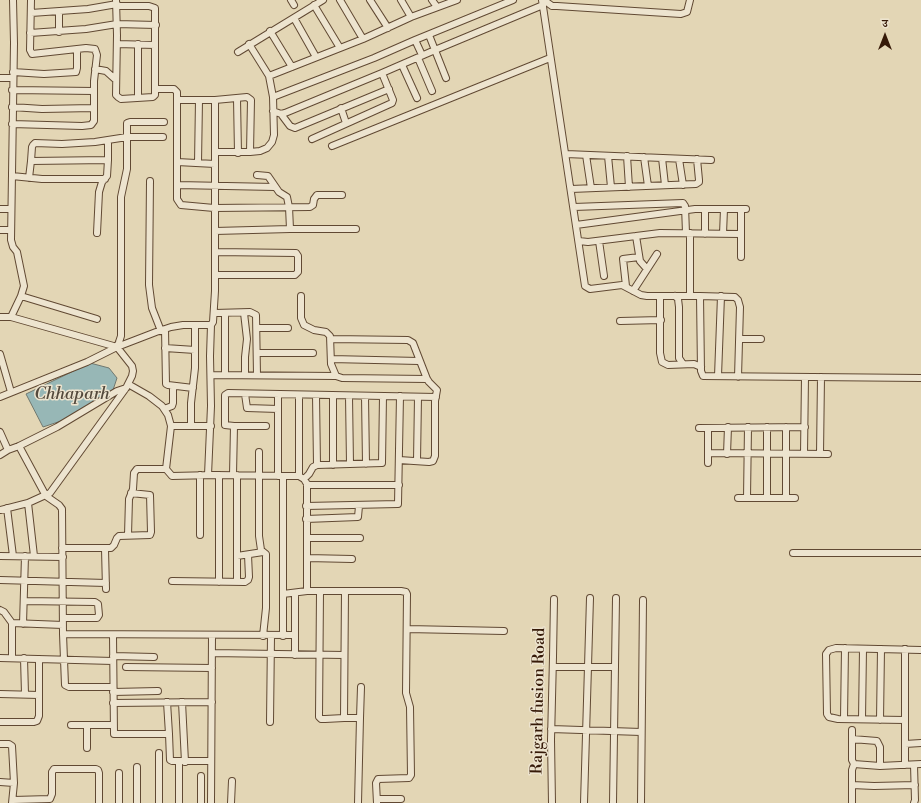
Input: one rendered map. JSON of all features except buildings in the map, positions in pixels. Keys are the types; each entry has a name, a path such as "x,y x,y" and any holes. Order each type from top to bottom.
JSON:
{"street":[{"path":"11,318 24,286 17,252 12,244 11,230 14,16 12,0"},
{"path":"12,124 82,126 90,125 94,121 93,108 97,55 95,49 77,49 32,54 30,50 31,0"},
{"path":"238,52 323,0"},
{"path":"340,0 363,39"},
{"path":"370,0 388,28"},
{"path":"400,0 411,17"},
{"path":"432,0 437,7"},
{"path":"269,76 456,0"},
{"path":"273,97 346,69 513,0"},
{"path":"565,0 566,7"},
{"path":"281,114 402,65 543,2 552,6 685,13 689,9 690,0"},
{"path":"543,2 550,58 566,154 585,286 590,289 618,285 626,286 641,296 735,297 740,303 738,377"},
{"path":"31,13 88,9 117,3 153,7 156,11 154,96 121,99 116,95 117,3"},
{"path":"314,5 340,48"},
{"path":"58,32 59,12"},
{"path":"294,18 316,57"},
{"path":"30,33 58,32 117,24 156,25"},
{"path":"270,32 292,67"},
{"path":"429,35 446,78"},
{"path":"415,40 432,91"},
{"path":"117,44 155,45"},
{"path":"138,44 138,98"},
{"path":"215,152 238,153 260,151 268,148 272,142 274,128 273,97 269,76 249,44"},
{"path":"0,78 13,75 76,72 77,49"},
{"path":"332,146 550,58"},
{"path":"402,65 417,98"},
{"path":"95,69 106,71 116,80"},
{"path":"312,139 392,103 393,100 382,73"},
{"path":"155,89 176,90 178,100 177,199 181,205 214,208 289,208 312,206 314,199 317,196 342,195"},
{"path":"273,111 281,114 290,126 295,128 389,89"},
{"path":"12,90 94,91"},
{"path":"178,100 237,99 247,96 250,100 250,152"},
{"path":"237,99 238,153"},
{"path":"198,163 199,100"},
{"path":"208,475 211,426 211,325 215,313 215,100"},
{"path":"12,107 42,109 93,108"},
{"path":"341,108 346,123"},
{"path":"116,347 121,336 121,198 127,169 127,123 164,122"},
{"path":"29,178 32,145 35,144 62,144 127,137 163,138"},
{"path":"97,233 99,192 109,171 108,140"},
{"path":"566,154 711,160"},
{"path":"586,155 591,188"},
{"path":"608,156 611,188"},
{"path":"627,156 629,187"},
{"path":"644,157 648,186"},
{"path":"662,158 666,185"},
{"path":"679,159 683,185"},
{"path":"571,189 696,184 699,182 697,159"},
{"path":"31,161 108,160"},
{"path":"177,162 215,164"},
{"path":"257,175 268,176 279,192 287,197 290,229"},
{"path":"12,176 69,180 105,179"},
{"path":"150,181 149,291 152,308 163,330 165,348 165,381 168,385 192,388"},
{"path":"177,185 275,187"},
{"path":"574,207 684,204 688,233 690,296"},
{"path":"0,209 11,209"},
{"path":"705,209 705,234"},
{"path":"723,234 724,209"},
{"path":"576,225 686,210 743,209 741,257"},
{"path":"215,231 356,229"},
{"path":"0,230 11,230"},
{"path":"579,241 584,243 660,233 741,234"},
{"path":"636,236 639,257 647,269"},
{"path":"599,241 604,276"},
{"path":"215,252 296,253 298,256 298,272 295,275 215,275"},
{"path":"633,291 657,254"},
{"path":"626,286 623,259 639,257"},
{"path":"21,296 97,319"},
{"path":"301,296 301,318 304,325 328,334 331,339 332,368 336,376"},
{"path":"660,296 660,353 662,362 668,365 694,364 701,367"},
{"path":"675,296 678,299 679,307 679,358 683,364"},
{"path":"700,296 701,367 703,376 921,378"},
{"path":"718,376 721,296"},
{"path":"215,313 250,312 256,315 257,375"},
{"path":"225,313 225,375"},
{"path":"244,313 247,339 245,375"},
{"path":"0,317 11,318 116,347 132,366 133,371 127,386 53,490 46,496 28,503 0,510"},
{"path":"620,321 661,320"},
{"path":"191,426 195,325"},
{"path":"0,396 97,358 116,347 163,330 183,326 211,325"},
{"path":"256,328 288,328"},
{"path":"331,339 408,340 413,343 427,379 438,390 436,397 434,458 429,462 399,460"},
{"path":"740,339 761,339"},
{"path":"165,348 195,350"},
{"path":"257,353 314,353"},
{"path":"1,358 11,392"},
{"path":"331,359 419,361"},
{"path":"210,375 336,376 342,378 427,379"},
{"path":"804,454 805,377"},
{"path":"820,454 821,377"},
{"path":"0,455 57,427 117,390 127,386 149,396 164,409 168,416 171,426 166,469 172,476 281,476 303,480 399,485"},
{"path":"164,409 172,406 173,404 173,386"},
{"path":"266,426 234,426 226,424 224,413 226,393 436,397"},
{"path":"245,394 247,408 278,409"},
{"path":"278,395 281,476 283,636"},
{"path":"299,395 303,480 306,506 307,591"},
{"path":"316,395 317,465"},
{"path":"333,396 333,465"},
{"path":"349,396 350,464"},
{"path":"365,396 366,464"},
{"path":"303,480 309,474 313,466 317,465 381,464 383,462 383,396"},
{"path":"306,506 398,505 400,396"},
{"path":"417,461 418,397"},
{"path":"211,412 224,413"},
{"path":"171,426 211,426"},
{"path":"234,426 237,581"},
{"path":"727,454 728,427"},
{"path":"747,498 748,427"},
{"path":"767,427 767,498"},
{"path":"786,427 786,498"},
{"path":"699,428 805,427"},
{"path":"708,428 708,463"},
{"path":"0,432 8,450"},
{"path":"19,446 46,496 61,507 63,634 65,682 67,686 158,691"},
{"path":"259,452 259,536 261,547 263,552 266,554 266,608 263,636"},
{"path":"708,454 828,454"},
{"path":"128,535 129,499 135,471 137,469 166,469"},
{"path":"200,475 200,535"},
{"path":"219,475 219,582"},
{"path":"62,548 105,549 111,548 119,536 150,534 150,495 131,493"},
{"path":"738,498 795,498"},
{"path":"28,503 34,556"},
{"path":"306,519 358,517 359,506"},
{"path":"7,508 12,556"},
{"path":"307,538 360,538"},
{"path":"0,580 62,580 106,586 105,549"},
{"path":"237,556 263,552"},
{"path":"793,553 921,554"},
{"path":"172,581 219,582 248,580 248,555"},
{"path":"0,556 62,557"},
{"path":"23,624 25,556"},
{"path":"306,558 352,559"},
{"path":"283,594 307,591 406,592 406,694 410,707 411,775 409,778 378,779 376,783 377,801 401,799"},
{"path":"344,591 344,718"},
{"path":"320,592 319,717 325,720 360,718"},
{"path":"295,593 295,655"},
{"path":"584,803 590,598"},
{"path":"613,803 616,598"},
{"name":"Rajgarh fusion Road","path":"552,803 551,729 554,599"},
{"path":"641,803 643,600"},
{"path":"24,601 97,602 98,616 95,618 63,618"},
{"path":"0,610 4,612 12,623 12,658"},
{"path":"12,623 63,625"},
{"path":"407,629 504,631"},
{"path":"63,634 295,635"},
{"path":"113,635 113,732 115,735 169,734"},
{"path":"211,803 212,635"},
{"path":"270,722 271,636"},
{"path":"844,719 845,648"},
{"path":"905,720 844,719 831,718 828,716 826,654 831,649 845,648 921,650"},
{"path":"862,719 863,649"},
{"path":"880,720 881,649"},
{"path":"904,649 906,765"},
{"path":"212,653 344,655"},
{"path":"0,658 64,660 154,657"},
{"path":"24,658 25,694"},
{"path":"0,722 37,721 39,659"},
{"path":"126,667 212,668"},
{"path":"553,667 615,667"},
{"path":"358,803 362,687"},
{"path":"0,694 39,695"},
{"path":"167,702 170,760 182,762 211,761"},
{"path":"178,803 182,762 182,702"},
{"path":"113,703 212,702"},
{"path":"71,725 113,725"},
{"path":"87,725 87,748"},
{"path":"551,729 641,732"},
{"path":"852,730 852,760 854,764 852,770 852,803"},
{"path":"852,739 877,741 880,747 880,766"},
{"path":"905,744 921,743"},
{"path":"0,744 9,744 12,746 14,783 12,802 50,799 52,794 52,772 54,769 96,769 99,773 99,803"},
{"path":"159,753 159,803"},
{"path":"854,764 880,766 921,764"},
{"path":"914,765 914,803"},
{"path":"137,767 137,803"},
{"path":"118,803 120,773"},
{"path":"201,776 201,803"},
{"path":"231,803 232,781"},
{"path":"0,782 14,783"},
{"path":"852,785 915,785"}],"water":[{"name":"Chhaparh","path":"90,363 109,368 117,378 112,393 85,413 43,427 26,394"}]}
